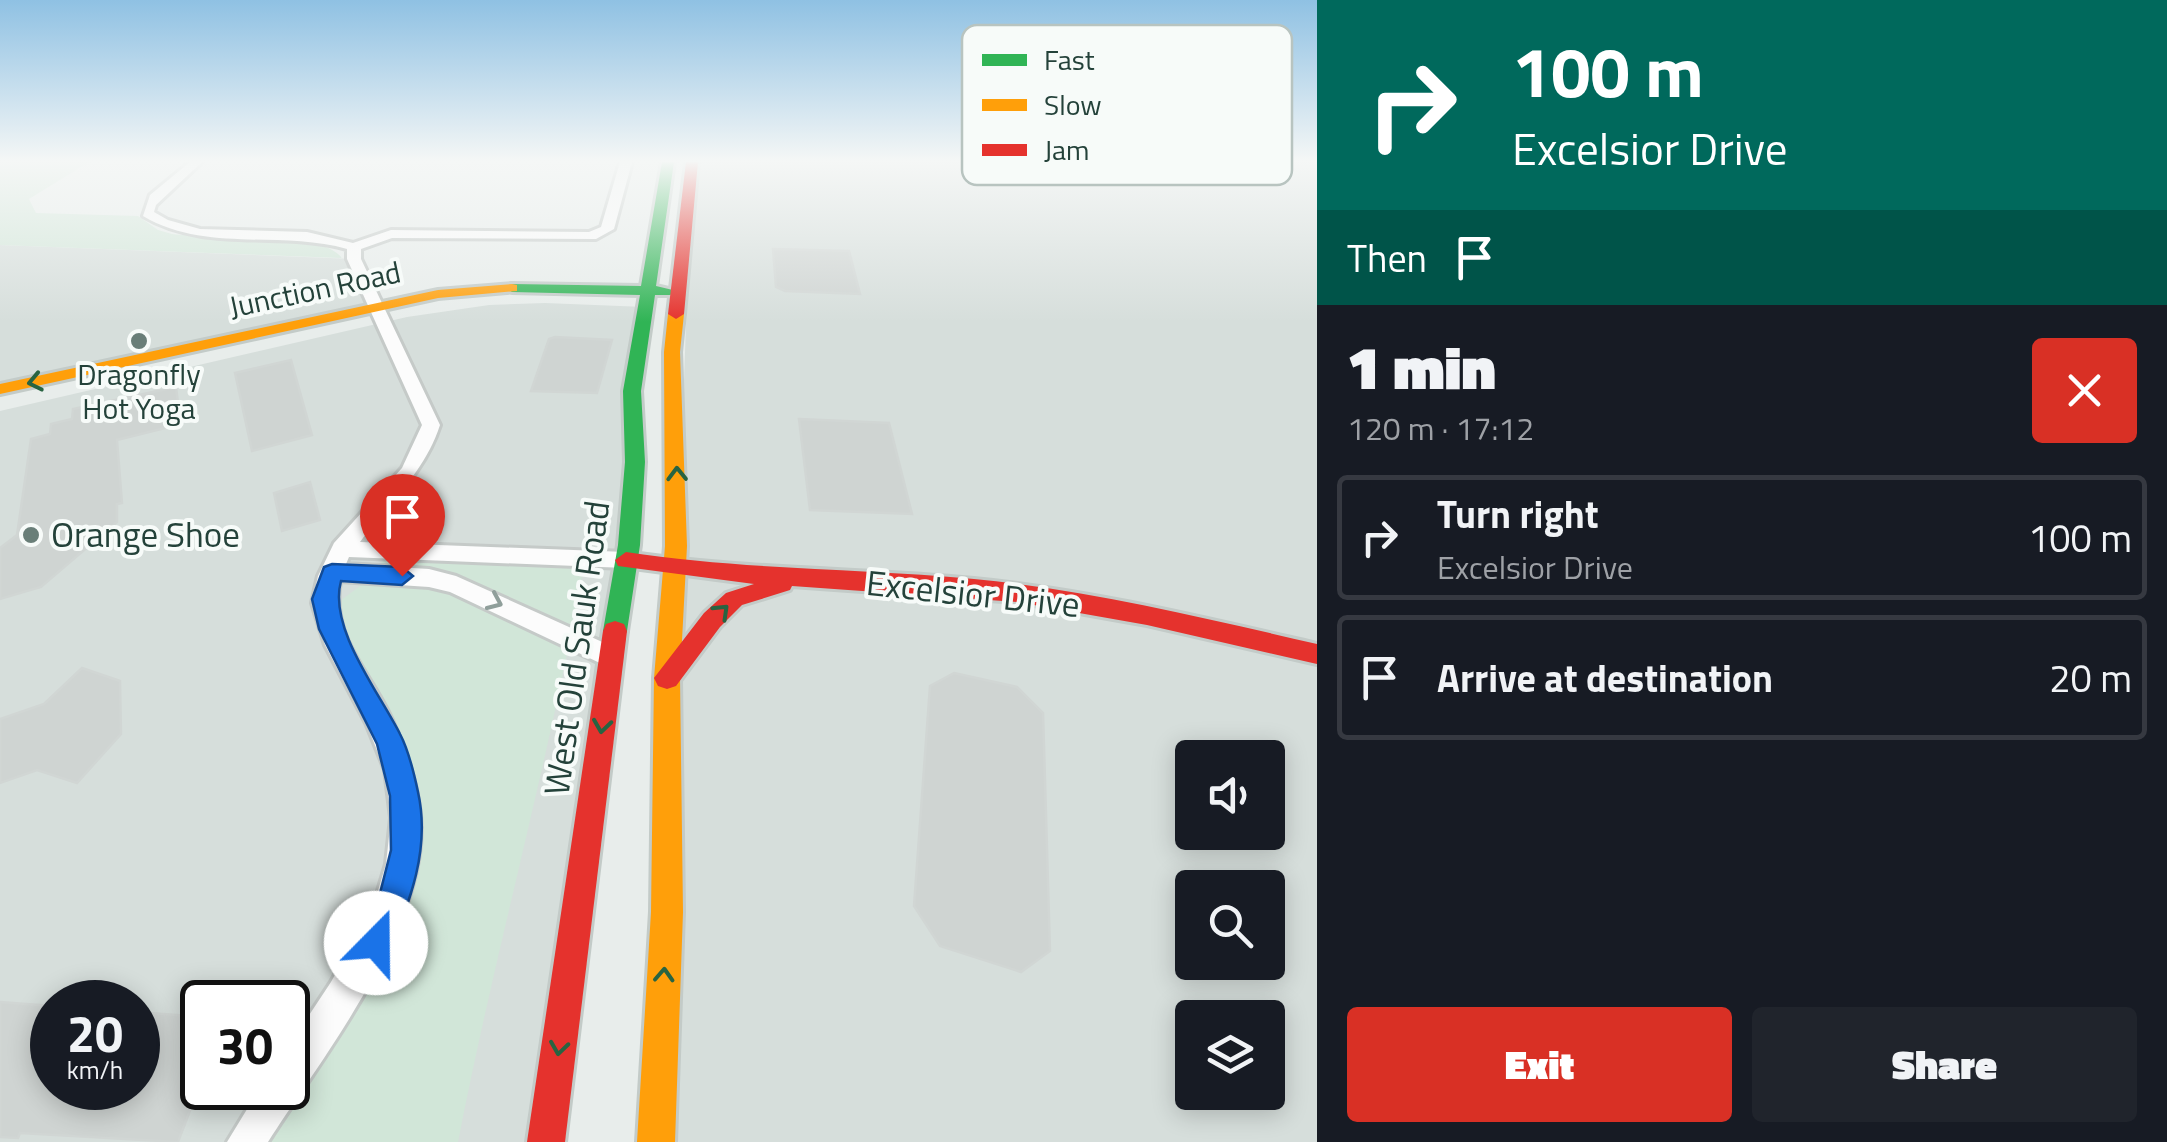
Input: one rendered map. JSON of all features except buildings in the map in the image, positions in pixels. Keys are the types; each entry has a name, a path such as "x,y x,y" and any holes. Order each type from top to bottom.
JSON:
{"street":[{"path":"150,215 162,224 188,230 304,236 354,247 390,234 591,236 607,228 612,215"},
{"name":"West Old Sauk Road","path":"546,1142 626,560 634,462 632,391 659,215"},
{"path":"656,1142 667,912 667,678 678,476 671,386 686,215"},
{"path":"310,1044 376,943 395,898 407,850 405,796 390,742 325,612 337,561 350,533 411,472 426,448 431,425 354,259 354,247"},
{"name":"Junction Road","path":"0,411 381,314 438,294 512,287 677,300"},
{"name":"Junction Road","path":"0,389 381,314"},
{"path":"337,561 626,560"},
{"name":"Excelsior Drive","path":"626,560 675,571 975,588 1124,611 1317,654"},
{"path":"337,561 456,584 611,657"},
{"path":"667,678 712,620 734,599 801,578"},
{"path":"246,1142 267,1110"}],"shaded area":[{"path":"690,215 1317,215 1317,1142 656,1142"},
{"path":"0,245 354,259 378,306 0,389"},
{"path":"489,305 645,307 546,1142 0,1142 0,411 407,317"}],"green space":[{"path":"0,215 138,216 158,230 172,234 311,242 342,258 0,245"},
{"path":"387,551 585,559 458,1142 246,1142 267,1110 310,1110 310,1044 376,943 405,796 325,612 375,575"}],"traffic: fast":[{"path":"615,631 629,545 635,462 632,391 660,215"},
{"path":"512,288 670,291"}],"traffic: slow":[{"path":"0,389 438,294 512,288"},
{"path":"656,1142 667,912 667,678 676,546 672,352 676,314"}],"traffic: jam":[{"path":"676,314 686,215"},
{"path":"626,560 713,572 1017,593 1147,615 1317,654"},
{"path":"667,678 712,620 734,599 782,584"},
{"path":"546,1142 615,631"}],"place":[{"name":"Dragonfly Hot Yoga","path":"139,341"},
{"name":"Orange Shoe","path":"31,535"}],"route":[{"path":"376,943 395,898 407,850 405,796 390,742 332,629 324,599 332,572 402,576"}]}
